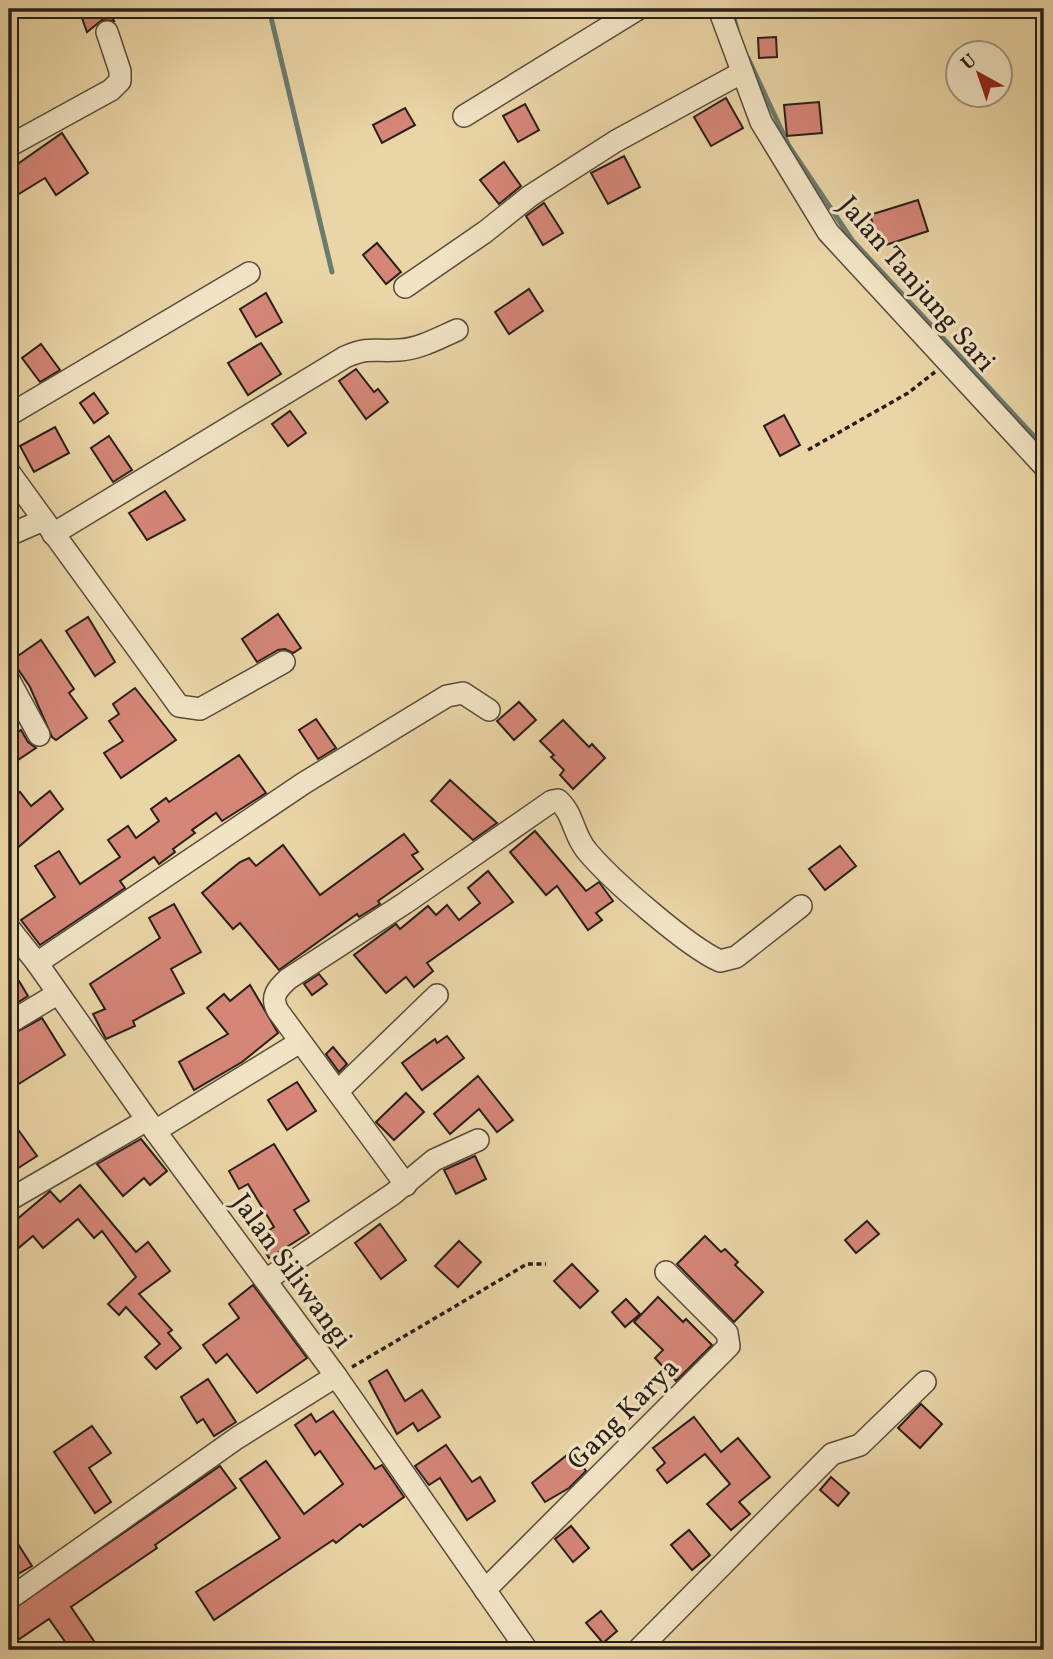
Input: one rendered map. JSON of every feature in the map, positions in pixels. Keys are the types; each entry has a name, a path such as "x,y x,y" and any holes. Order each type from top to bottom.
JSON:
{"street":[{"path":"464,116 638,9"},
{"name":"Jalan Tanjung Sari","path":"719,9 761,122 828,232 1044,466"},
{"path":"9,146 111,90 120,81 107,32"},
{"path":"405,287 573,168 616,141 741,73"},
{"path":"9,415 249,273"},
{"path":"9,535 47,527 345,357 365,348 399,350 418,346 457,330"},
{"path":"9,472 179,706 200,709 284,662"},
{"path":"9,680 39,735"},
{"path":"37,963 304,783 447,696 463,693 489,710"},
{"path":"406,1185 274,1003 279,988 552,801 558,800 563,804 581,843 602,868 650,910 720,961 736,957 801,906"},
{"name":"Jalan Siliwangi","path":"9,928 336,1376 527,1650"},
{"path":"9,1023 57,994"},
{"path":"338,1091 437,995"},
{"path":"9,1200 300,1042"},
{"path":"267,1280 406,1185 434,1160 478,1140"},
{"name":"Gang Karya","path":"485,1590 729,1346 727,1333 666,1272"},
{"path":"9,1599 237,1438 336,1376"},
{"path":"638,1650 832,1454 860,1446 925,1382"}],"path":[{"path":"808,450 908,393 948,363"},
{"path":"336,1376 527,1264 546,1264"}],"building":[{"path":"86,9 109,9 114,21 102,20 87,32 82,18 89,15"},
{"path":"776,37 777,57 759,58 758,38"},
{"path":"726,98 743,128 711,146 694,117"},
{"path":"819,102 822,133 787,136 784,105"},
{"path":"525,104 539,130 518,142 503,116"},
{"path":"405,108 415,125 382,143 373,125"},
{"path":"62,133 88,173 56,195 45,178 9,200 9,170"},
{"path":"624,156 640,187 608,204 591,173"},
{"path":"504,162 521,186 499,204 480,180"},
{"path":"918,200 928,231 880,247 870,215"},
{"path":"544,203 563,233 543,245 526,216"},
{"path":"377,243 401,272 386,284 363,255"},
{"path":"529,289 543,311 509,334 495,312"},
{"path":"266,293 282,322 256,337 240,309"},
{"path":"261,343 281,374 248,395 228,363"},
{"path":"41,344 60,370 40,382 22,358"},
{"path":"356,369 374,392 378,389 388,402 366,419 339,381"},
{"path":"94,393 108,413 94,423 80,403"},
{"path":"290,411 306,433 288,446 272,424"},
{"path":"784,415 800,445 780,456 764,426"},
{"path":"55,427 69,453 34,472 20,446"},
{"path":"109,436 132,470 113,482 91,448"},
{"path":"165,491 185,520 147,540 129,513"},
{"path":"278,614 301,648 293,653 285,649 278,650 257,662 242,639"},
{"path":"88,617 115,662 95,676 66,631"},
{"path":"41,640 74,689 69,693 87,718 56,740 52,737 30,687 12,660"},
{"path":"135,688 176,740 121,778 104,753 123,741 109,721 119,714 113,704"},
{"path":"519,702 536,720 514,740 497,721"},
{"path":"316,719 336,748 318,759 299,730"},
{"path":"563,720 589,747 592,744 605,758 573,789 560,775 564,770 551,757 554,755 540,741"},
{"path":"21,730 28,742 36,748 9,766 9,738"},
{"path":"239,755 266,793 222,821 216,813 192,830 195,833 173,849 175,852 159,864 154,857 120,881 125,888 40,945 21,920 55,897 35,866 59,851 80,884 120,857 108,840 128,826 136,838 159,821 151,809 166,798 169,802"},
{"path":"450,780 497,823 473,840 431,801"},
{"path":"50,791 63,809 9,855 9,800 20,792 31,806"},
{"path":"535,831 586,891 599,882 613,901 596,913 602,920 588,930 557,886 546,895 510,852"},
{"path":"404,834 418,852 412,855 423,869 378,901 380,904 359,917 357,914 279,970 240,923 233,929 202,893 240,862 249,858 256,866 283,845 320,895"},
{"path":"840,846 856,866 825,890 809,869"},
{"path":"488,871 513,902 427,963 433,971 414,987 406,977 386,993 354,955 396,924 400,929 428,906 436,915 447,905 459,920 480,903 468,888"},
{"path":"174,904 201,952 171,969 184,993 133,1021 135,1026 106,1039 93,1014 105,1009 90,984 160,938 149,918"},
{"path":"319,974 327,984 312,995 304,984"},
{"path":"19,981 28,996 9,1008 9,987"},
{"path":"250,985 278,1033 242,1062 194,1090 179,1062 228,1034 207,1008 224,994 230,1001"},
{"path":"42,1018 65,1055 9,1090 9,1036"},
{"path":"447,1036 464,1058 422,1090 402,1063 435,1039 437,1043"},
{"path":"333,1047 347,1064 339,1072 326,1054"},
{"path":"478,1076 513,1120 497,1132 479,1109 450,1134 434,1114"},
{"path":"297,1082 316,1111 287,1130 268,1100"},
{"path":"406,1093 424,1112 394,1140 376,1122"},
{"path":"9,1117 37,1156 9,1174"},
{"path":"141,1139 167,1171 150,1185 144,1178 123,1196 97,1164"},
{"path":"274,1144 309,1201 294,1210 309,1233 269,1258 257,1238 274,1227 248,1184 239,1189 229,1171"},
{"path":"475,1156 486,1179 456,1194 444,1170"},
{"path":"80,1185 136,1252 148,1242 170,1271 139,1294 172,1330 168,1333 181,1348 156,1369 145,1357 160,1344 126,1307 119,1315 108,1304 136,1277 102,1231 94,1238 78,1219 43,1248 33,1236 9,1256 9,1226 50,1191 60,1202"},
{"path":"867,1221 879,1234 856,1253 845,1240"},
{"path":"380,1224 406,1260 381,1279 355,1243"},
{"path":"705,1236 721,1252 725,1249 738,1262 735,1265 763,1292 734,1322 677,1264"},
{"path":"459,1241 481,1262 458,1287 435,1266"},
{"path":"572,1264 598,1291 580,1308 554,1281"},
{"path":"253,1285 307,1358 257,1393 227,1354 216,1363 203,1345 239,1318 229,1304"},
{"path":"658,1297 683,1322 686,1319 712,1345 676,1381 655,1358 663,1350 634,1322"},
{"path":"626,1299 640,1314 625,1327 612,1312"},
{"path":"387,1370 405,1401 422,1390 440,1417 418,1431 413,1423 397,1434 369,1381"},
{"path":"208,1379 236,1422 214,1436 203,1419 197,1423 181,1397"},
{"path":"921,1404 942,1424 920,1448 898,1428"},
{"path":"333,1411 375,1469 382,1465 404,1497 363,1527 360,1524 336,1543 333,1540 214,1620 196,1592 280,1538 240,1479 266,1461 304,1514 343,1484 320,1451 315,1455 295,1425 311,1414 316,1422"},
{"path":"694,1417 721,1452 738,1438 770,1477 739,1502 750,1514 731,1530 707,1504 730,1484 705,1454 667,1483 657,1470 665,1463 653,1448"},
{"path":"92,1426 111,1453 89,1468 111,1502 95,1513 54,1452"},
{"path":"446,1445 472,1482 480,1477 495,1501 467,1520 440,1478 429,1485 415,1466"},
{"path":"572,1451 586,1471 569,1488 545,1502 532,1483"},
{"path":"220,1466 236,1488 155,1545 157,1548 71,1607 100,1650 71,1650 49,1619 9,1646 9,1612"},
{"path":"831,1477 849,1493 838,1506 820,1490"},
{"path":"571,1526 589,1548 573,1562 555,1539"},
{"path":"9,1530 32,1566 9,1579"},
{"path":"689,1530 710,1555 692,1570 671,1545"},
{"path":"601,1611 617,1631 603,1643 586,1623"}],"waterway":[{"path":"269,9 332,272"},
{"path":"732,9 737,30"},
{"path":"748,58 789,146 852,240 1044,447"}]}
